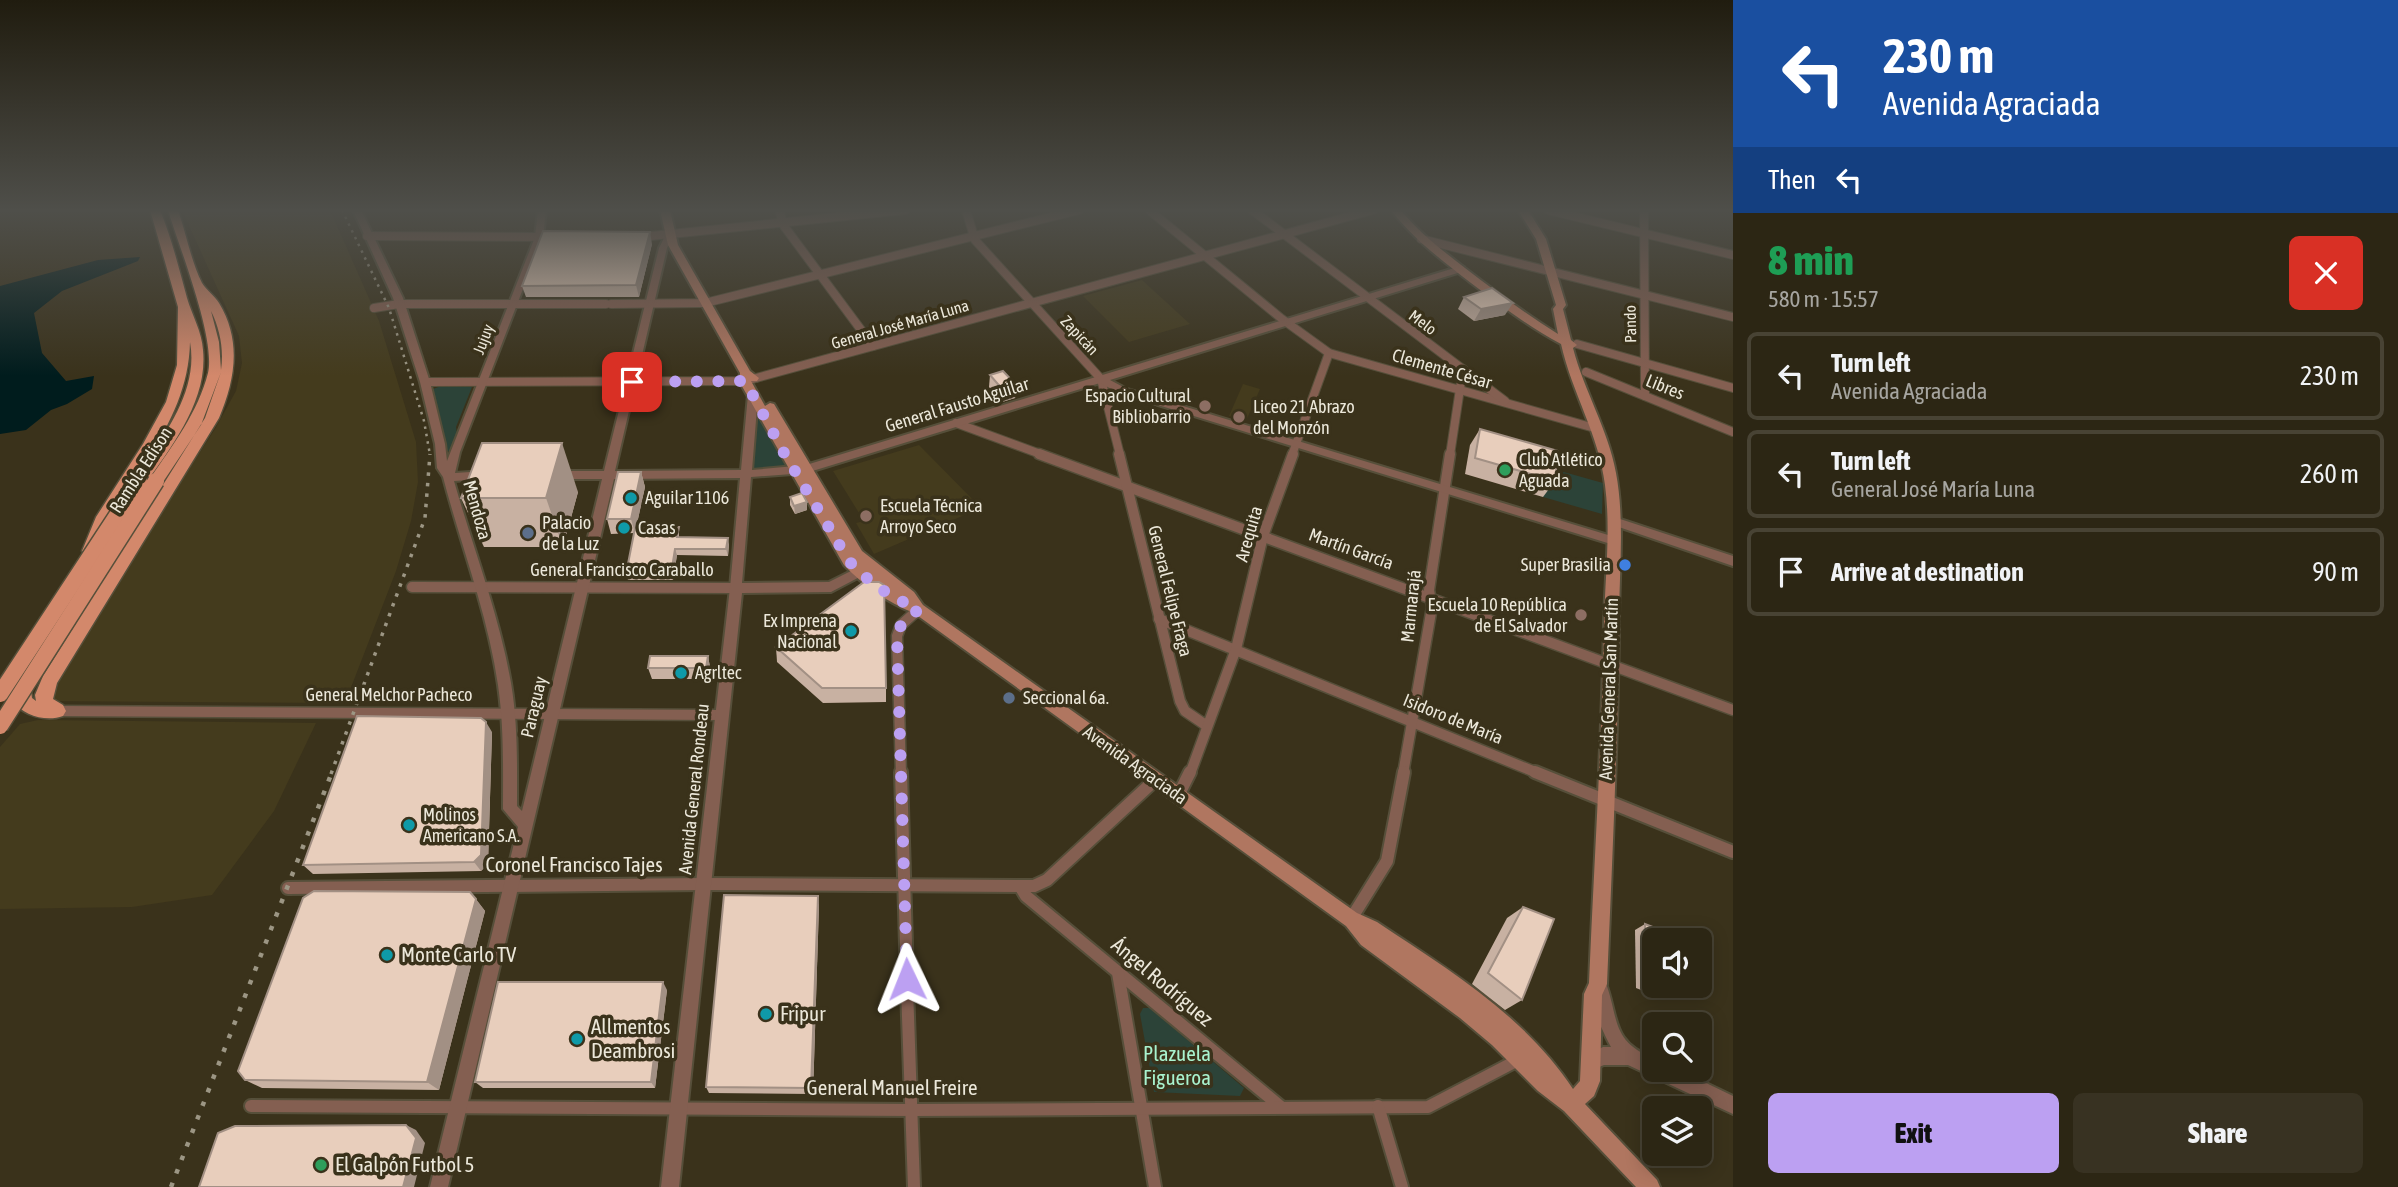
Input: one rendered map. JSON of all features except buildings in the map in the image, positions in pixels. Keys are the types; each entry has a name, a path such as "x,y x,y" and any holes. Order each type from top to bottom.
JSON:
{"main road":[{"name":"Rambla Edison","path":"0,694 176,426 193,384 197,346 174,265"},
{"name":"Rambla Edison","path":"0,726 194,425 215,371 214,342 190,265"},
{"name":"Avenida Agraciada","path":"685,265 801,470"},
{"path":"1456,265 1539,329 1543,335 1574,348"},
{"name":"Avenida General San Martín","path":"1550,265 1561,305 1568,312 1580,387 1587,398 1598,429 1612,482 1614,521 1598,984 1593,994 1592,1061 1587,1089 1571,1104"},
{"path":"57,710 46,703 44,695 50,681 205,430 223,393 229,356 221,322 209,293 197,286"},
{"path":"57,710 30,708 23,701 22,685 90,550 103,517 149,446 173,402 183,365 184,307"},
{"name":"Avenida General San Martín","path":"1574,348 1586,372 1591,390 1587,398"},
{"name":"Avenida Agraciada","path":"749,378 753,395 864,570 880,587 901,602 919,609 1351,919 1371,928 1500,1020 1556,1078 1571,1104"},
{"name":"Avenida Agraciada","path":"864,570 909,596 919,609"},
{"name":"Avenida Agraciada","path":"1351,919 1367,939 1467,1011 1545,1084 1571,1104 1650,1187"}],"street":[{"name":"Mendoza","path":"381,265 400,304 425,382 440,444 442,468 448,477 479,587 509,713 510,809 526,825"},
{"name":"Jujuy","path":"448,477 455,452 528,265"},
{"name":"Paraguay","path":"439,1187 659,265"},
{"path":"814,265 873,346"},
{"path":"374,308 400,304 705,303 858,265"},
{"name":"Zapicán","path":"997,265 1101,379"},
{"name":"General José María Luna","path":"425,382 632,382 749,378 1170,265"},
{"name":"Clemente César","path":"1216,265 1287,323 1329,353 1598,429"},
{"name":"Melo","path":"1325,265 1511,405"},
{"path":"1532,265 1733,317"},
{"name":"Pando","path":"1644,265 1645,396"},
{"name":"General Fausto Aguilar","path":"543,475 746,474 801,470 1461,269"},
{"path":"1574,348 1644,363 1733,387"},
{"name":"Arequita","path":"1207,726 1236,649 1263,536 1329,353"},
{"name":"Marmarajá","path":"1351,919 1387,861 1432,607 1430,597 1462,369"},
{"name":"Libres","path":"1586,372 1733,432"},
{"path":"1101,379 1123,391 1614,541"},
{"name":"General Felipe Fraga","path":"1101,379 1125,486 1180,701 1185,710 1207,726"},
{"path":"1105,396 1110,391 1123,391"},
{"name":"Avenida General Rondeau","path":"670,1187 736,588 753,395"},
{"name":"Martín García","path":"957,424 1733,710"},
{"path":"448,477 504,475"},
{"path":"1614,521 1733,561"},
{"name":"General Francisco Caraballo","path":"831,587 864,570"},
{"name":"General Francisco Caraballo","path":"412,587 880,587"},
{"path":"914,1187 897,636 901,625 919,609"},
{"name":"Isidoro de María","path":"1159,619 1733,852"},
{"name":"General Melchor Pacheco","path":"57,710 722,715"},
{"path":"1178,796 1188,778 1207,726"},
{"name":"Coronel Francisco Tajes","path":"288,887 704,884 1034,886 1047,880 1155,780"},
{"name":"Ángel Rodríguez","path":"1020,887 1026,896 1281,1107"},
{"path":"1118,973 1155,1187"},
{"name":"Avenida General San Martín","path":"1598,984 1604,1012 1616,1040 1630,1056"},
{"path":"1592,1061 1602,1056 1630,1056 1642,1062"},
{"name":"General Manuel Freire","path":"251,1106 912,1110 1428,1107 1520,1059"},
{"path":"1685,1082 1733,1105"},
{"path":"1378,1106 1402,1187"}],"shaded area":[{"path":"207,265 354,265 379,321 416,442 418,482 411,521 396,571 345,703 39,701 215,429 236,391 242,363 239,336"},
{"path":"1142,280 1190,324 1129,342 1083,296"},
{"path":"1243,384 1260,389 1246,421 1229,416"},
{"path":"919,445 981,508 874,554 856,523 864,521 833,471"},
{"path":"38,720 316,723 274,811 212,895 132,907 0,909 0,747 20,724"}],"green space":[{"path":"441,386 472,387 456,427 457,434 451,452 447,451 431,394 433,389"},
{"path":"757,415 786,463 783,467 751,469"},
{"name":"Club Atlético Aguada","path":"1546,467 1603,483 1602,514 1543,497"},
{"name":"Plazuela Figueroa","path":"1143,1008 1150,1008 1244,1088 1240,1096 1154,1092 1140,1014"}],"water":[{"path":"78,265 127,265 62,291 34,313 42,353 66,381 94,376 92,389 51,410 26,430 0,434 0,286"}],"railway":[{"path":"369,265 389,308 424,421 430,455"},
{"path":"331,774 425,518 430,455"},
{"path":"171,1187 332,772"}],"place":[{"name":"Espacio Cultural Bibliobarrio","path":"1205,406"},
{"name":"Liceo 21 Abrazo del Monzón","path":"1239,417"},
{"name":"Club Atlético Aguada","path":"1505,470"},
{"name":"Aguilar 1106","path":"631,498"},
{"name":"Escuela Técnica Arroyo Seco","path":"866,516"},
{"name":"Casas","path":"624,528"},
{"name":"Palacio de la Luz","path":"528,533"},
{"name":"Super Brasilia","path":"1625,565"},
{"name":"Escuela 10 República de El Salvador","path":"1581,615"},
{"name":"Ex Imprena Nacional","path":"851,631"},
{"name":"Agrltec","path":"681,673"},
{"name":"Seccional 6a.","path":"1009,698"},
{"name":"Molinos Americano S.A.","path":"409,825"},
{"name":"Monte Carlo TV","path":"387,955"},
{"name":"Fripur","path":"766,1014"},
{"name":"Allmentos Deambrosi","path":"577,1039"},
{"name":"El Galpón Futbol 5","path":"321,1165"}],"route":[{"path":"632,382 745,381 784,453 849,561 860,573 901,602 919,609 901,625 897,636 907,979"}]}
